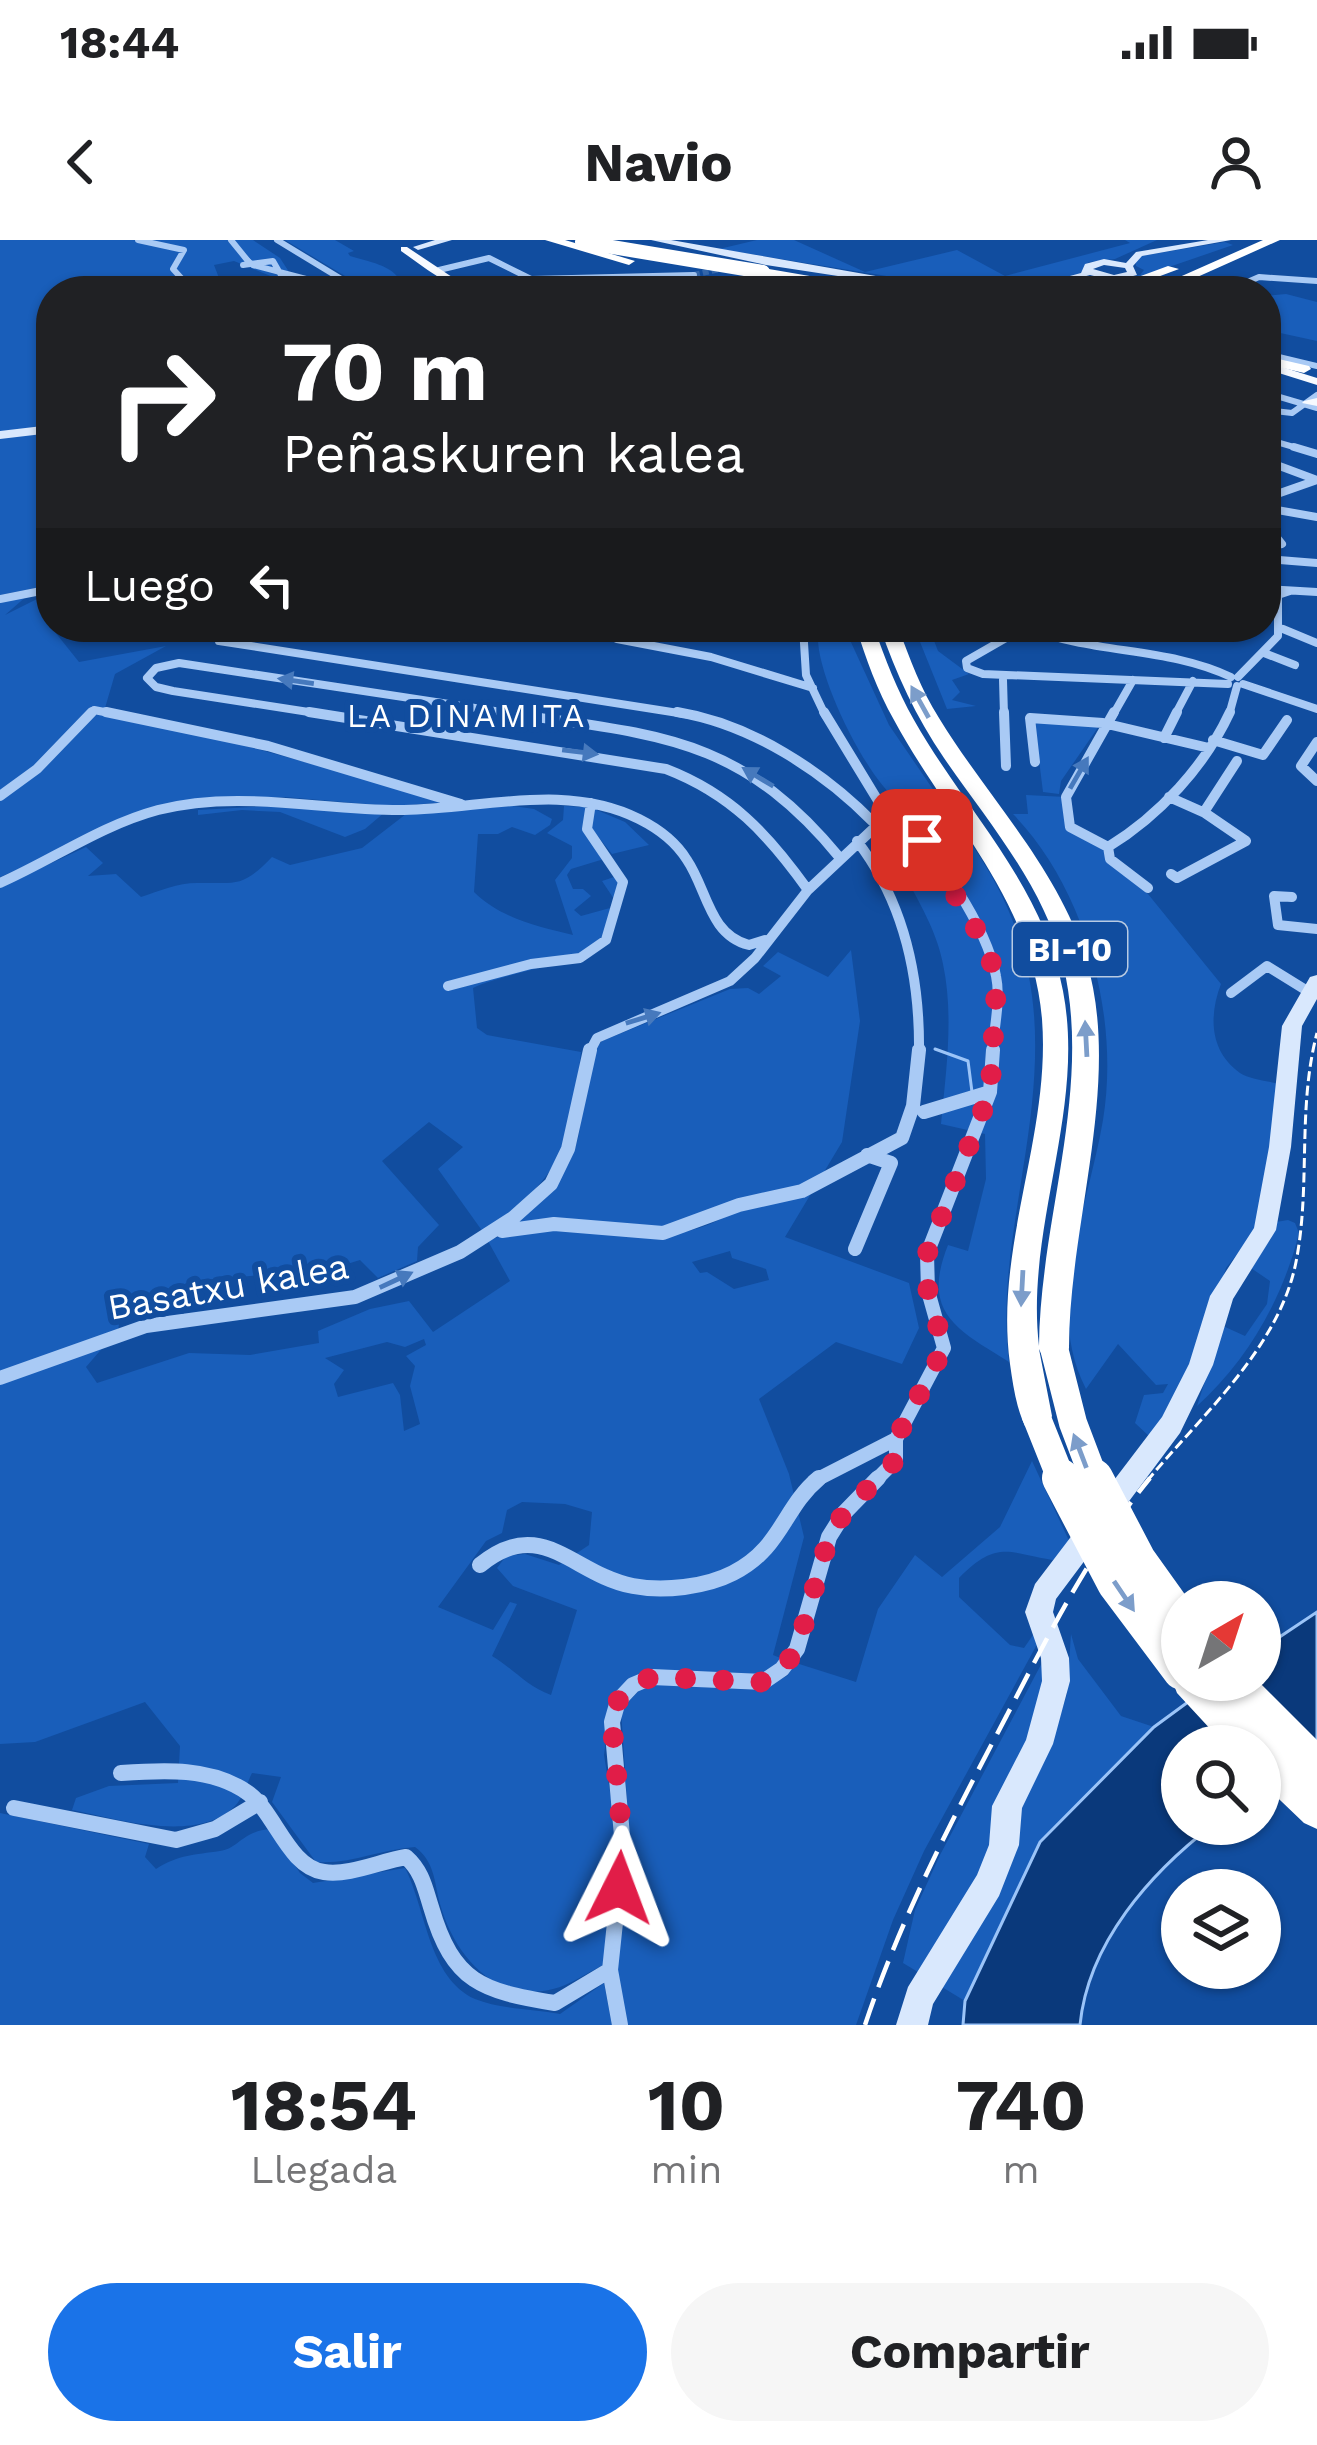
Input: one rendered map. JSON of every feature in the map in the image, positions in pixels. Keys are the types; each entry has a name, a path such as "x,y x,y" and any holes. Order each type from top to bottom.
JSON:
{"highway":[{"path":"550,240 629,261 760,276"},
{"path":"1130,276 1210,248 1249,240"},
{"path":"1177,276 1263,240"},
{"path":"1180,276 1274,240"},
{"path":"1224,276 1292,240"},
{"path":"578,241 655,260 758,276"},
{"path":"1166,276 1210,248"},
{"path":"1212,276 1254,259"},
{"path":"858,642 892,700"},
{"name":"BI-10","path":"871,642 892,700 1005,868 1040,943 1054,1011 1054,1070 1020,1301 1027,1376 1036,1416 1068,1500 1101,1561 1161,1643"},
{"name":"BI-10","path":"895,642 916,698 1023,851 1062,925 1082,992 1087,1043 1076,1155 1053,1266 1054,1348 1077,1445 1101,1500 1161,1591"},
{"path":"1209,1701 1232,1725"},
{"path":"1252,1701 1317,1766"},
{"path":"1281,1775 1317,1810"}],"main road":[{"path":"406,246 436,240"},
{"path":"406,246 446,240"},
{"path":"641,240 763,276"},
{"path":"656,240 858,276"},
{"path":"1128,266 1131,258 1147,252 1226,240"},
{"path":"406,246 444,276"},
{"path":"1081,276 1092,264 1142,250 1210,248"},
{"path":"1111,262 1128,266 1134,271 1128,276"},
{"path":"1089,272 1095,276"},
{"path":"1308,370 1315,396"},
{"path":"0,435 36,431"},
{"path":"912,2025 919,1998 988,1885 1004,1845 1007,1806 1039,1744 1056,1681 1055,1658 1039,1612 1044,1593 1132,1482 1179,1412 1201,1365 1222,1296 1264,1230 1282,1132 1292,1026 1313,987"}],"street":[{"path":"138,240 184,250 173,269 179,276"},
{"path":"230,240 248,264 282,276"},
{"path":"277,240 334,276"},
{"path":"439,270 489,258 516,276"},
{"path":"729,267 752,275"},
{"path":"638,276 694,274"},
{"path":"1281,278 1317,280"},
{"path":"1281,396 1315,396"},
{"path":"1281,396 1315,396"},
{"path":"1281,414 1315,396"},
{"path":"1281,443 1317,454"},
{"path":"1281,467 1317,480"},
{"path":"1281,493 1317,480"},
{"path":"1281,511 1317,517"},
{"path":"1281,561 1317,563"},
{"path":"1281,591 1317,592"},
{"path":"0,599 36,592"},
{"path":"1281,592 1317,592"},
{"path":"1281,625 1284,634"},
{"path":"1284,634 1317,643"},
{"path":"1281,637 1284,634"},
{"path":"226,642 687,713 788,752 886,813"},
{"path":"640,642 809,682"},
{"path":"620,2025 610,1970 623,1847 612,1722 618,1701 633,1685 652,1677 763,1682 782,1669 797,1649 829,1537 844,1513 896,1460 896,1439 944,1348 928,1291 927,1254 990,1092 997,979 985,944 956,892 886,813 809,682 808,642"},
{"path":"1000,642 966,661 967,668 1007,678 1235,682 1276,642"},
{"path":"1062,642 1123,653 1184,654 1235,682 1317,709"},
{"path":"1264,653 1297,663 1281,676"},
{"path":"808,890 766,829 748,812 707,785 666,769 173,691 148,682 148,674 179,663 655,736 715,754 767,781 791,798 840,858"},
{"path":"1006,766 1007,678"},
{"path":"1108,847 1090,842 1070,827 1065,809 1079,770 1109,724 1128,680"},
{"path":"1164,738 1192,681"},
{"path":"1108,847 1169,797 1211,744 1238,699 1235,682"},
{"path":"0,796 37,769 94,710 268,746 461,804"},
{"path":"1035,762 1030,718 1109,724 1263,755"},
{"path":"1256,767 1287,721"},
{"path":"1317,742 1301,766 1317,781"},
{"path":"1204,812 1237,761"},
{"path":"1169,797 1204,812 1241,836 1244,844 1177,878 1171,874"},
{"path":"0,883 159,810 298,800 397,810 510,799 591,802 639,819 671,842 689,861 723,931 745,945 766,939"},
{"path":"448,986 531,964 580,958 606,940 623,882 587,829 591,802"},
{"name":"Basatxu kalea","path":"0,1378 106,1336 145,1327 357,1296 470,1248 551,1183 566,1157 577,1122 584,1056 597,1038 618,1025 706,994 746,966 808,890 886,813"},
{"path":"486,1237 530,1224 663,1233 739,1204 802,1191 902,1138 914,1094 918,995 893,896 857,841"},
{"path":"1108,847 1110,860 1148,888"},
{"path":"1292,897 1274,896 1281,929 1317,929"},
{"path":"745,945 746,966"},
{"path":"1232,993 1268,965 1313,987"},
{"path":"924,1112 990,1092"},
{"path":"855,1249 891,1163 866,1155"},
{"path":"480,1565 502,1546 535,1545 631,1586 659,1589 705,1584 765,1554 814,1481 896,1439"},
{"path":"121,1773 171,1769 238,1786 260,1802 308,1867 330,1874 372,1860 406,1857 418,1866 438,1936 454,1966 476,1987 555,2003 610,1970"},
{"path":"14,1808 176,1840 215,1829 260,1802"}],"shaded area":[{"path":"0,240 253,240 280,258 291,276 271,276 234,261 214,265 218,276 36,276 36,588 0,595"},
{"path":"285,240 335,240 354,251 350,256 397,276 345,276"},
{"path":"757,240 794,240 865,272 957,250 1005,276 887,276 719,249"},
{"path":"1125,240 1157,240 1115,259 1089,262 1078,276 1005,276 1130,243"},
{"path":"1225,242 1233,245 1143,276 1135,276 1144,270 1136,266 1135,257"},
{"path":"1281,294 1317,302 1317,341 1281,333"},
{"path":"28,595 5,615 36,600 36,642 63,642 79,662 166,646 115,674 105,708 453,802 390,806 285,797 168,804 0,877 0,600"},
{"path":"851,642 889,725 943,804 901,802 884,787 843,718 818,644"},
{"path":"920,642 935,642 938,651 969,674 952,680 960,692 952,700 976,706 947,709"},
{"path":"1034,720 1099,726 1061,781 1059,794 1043,792"},
{"path":"1026,795 1066,797 1070,827 1108,847 1110,860 1148,894 1221,984 1214,1032 1222,1054 1244,1075 1279,1084 1258,1228 1226,1268 1196,1363 1150,1437 1135,1423 1144,1395 1163,1393 1168,1384 1156,1385 1118,1344 1086,1389 1074,1357 1069,1290 1103,1120 1106,1039 1092,956 1078,917 1039,844 1013,814 1028,814"},
{"path":"302,804 385,812 365,829 345,837 280,812 198,815 198,810"},
{"path":"507,805 534,809 552,819 535,835 512,827 498,834 478,834 474,892 496,909 534,925 573,935 555,880 572,858 572,846 547,833 563,820 564,806 585,807 585,831 604,859 571,869 567,875 573,889 583,889 591,896 574,910 581,916 610,908 614,899 602,881 617,876 621,882 611,924 600,941 568,958 473,988 477,1028 487,1035 581,1052 567,1136 558,1157 531,1193 483,1232 438,1169 463,1147 429,1122 382,1161 439,1225 418,1247 417,1261 378,1278 360,1260 331,1269 202,1280 188,1306 120,1319 118,1330 86,1367 97,1383 189,1353 250,1355 319,1343 318,1331 370,1309 409,1301 433,1332 510,1281 488,1241 548,1229 668,1234 699,1228 730,1214 683,1226 502,1228 568,1163 578,1138 585,1079 602,1041 730,989 748,988 759,994 781,976 763,966 778,952 828,977 851,950 860,1021 842,1142 785,1237 909,1283 919,1328 902,1364 836,1342 759,1399 789,1474 804,1537 773,1655 783,1659 762,1678 657,1672 611,1703 604,1755 618,1840 603,1965 559,1987 532,1992 495,1982 466,1957 446,1923 430,1866 415,1847 316,1862 272,1802 281,1777 252,1773 235,1806 200,1824 156,1826 72,1810 76,1798 109,1786 178,1783 180,1746 145,1702 35,1742 0,1744 0,887 86,847 103,863 88,876 116,874 141,897 183,884 238,882 272,857 290,865 362,848 406,814","holes":["730,1251 732,1258 766,1269 769,1280 734,1289 707,1272 700,1273 692,1262","424,1339 426,1345 406,1356 415,1366 410,1386 420,1424 404,1431 400,1395 393,1383 338,1397 334,1384 344,1370 325,1358 387,1342 405,1347","522,1502 565,1504 592,1512 589,1545 559,1565 525,1554 506,1556 497,1568 513,1586 577,1610 551,1695 492,1656 517,1604 510,1602 493,1630 438,1607 486,1541 502,1533 507,1510"]},
{"path":"592,808 625,822 649,845 612,854 592,829"},
{"path":"948,812 1003,898 1030,981 1035,1024 1031,1117 1007,1289 1009,1362 948,1317 939,1287 948,1245 968,1251 986,1179 985,1134 941,1124 949,1024 943,964 930,924 897,861 922,855 902,827 916,820 913,813"},
{"path":"1288,1220 1299,1233 1273,1304 1232,1369 1197,1406 1223,1326 1245,1336 1267,1304 1270,1281 1248,1266 1271,1239 1276,1222"},
{"path":"1032,1461 1071,1545 1059,1561 995,1553 959,1578 959,1597 1010,1645 1024,1648 1035,1632 1040,1639 924,1851 893,1920 856,2025 626,2025 617,1964 630,1845 621,1710 645,1684 758,1690 787,1676 796,1663 856,1682 878,1609 915,1555 942,1577 1000,1527"},
{"path":"1317,1612 1317,1743 1281,1771 1281,1725 1161,1725 1161,1845 1188,1845 1161,1869 1109,1938 1085,1995 1080,2025 963,2025 965,2001 1040,1842 1154,1727 1189,1701 1281,1701 1281,1636"},
{"path":"1071,1634 1078,1659 1121,1716 1154,1727 1040,1842 965,2001 937,1984 1021,1796 1052,1741 1067,1694"},
{"path":"1045,1657 1050,1670 988,1864 918,1972 903,1963 915,1910"},
{"path":"0,1813 149,1844 145,1857 156,1869 180,1858 226,1849 253,1833 271,1829 300,1873 313,1883 405,1868 438,1959 459,1989 484,2002 560,2014 604,1983 612,2025 0,2025"}],"waterway":[{"path":"935,1049 968,1061 972,1092"}],"tunnel":[{"path":"694,275 728,267"}],"railway":[{"path":"1147,1481 1256,1352 1287,1293 1300,1233 1307,1090 1317,1033"},
{"path":"865,2025 912,1906 987,1753 1072,1593 1150,1478"}],"district":[{"name":"LA DINAMITA","path":"467,715"}],"route":[{"path":"619,1888 623,1847 612,1722 618,1701 633,1685 652,1677 763,1682 782,1669 797,1649 829,1537 844,1513 896,1460 896,1439 944,1348 928,1291 927,1254 986,1108 995,1072 997,979 985,944 922,840"}]}
